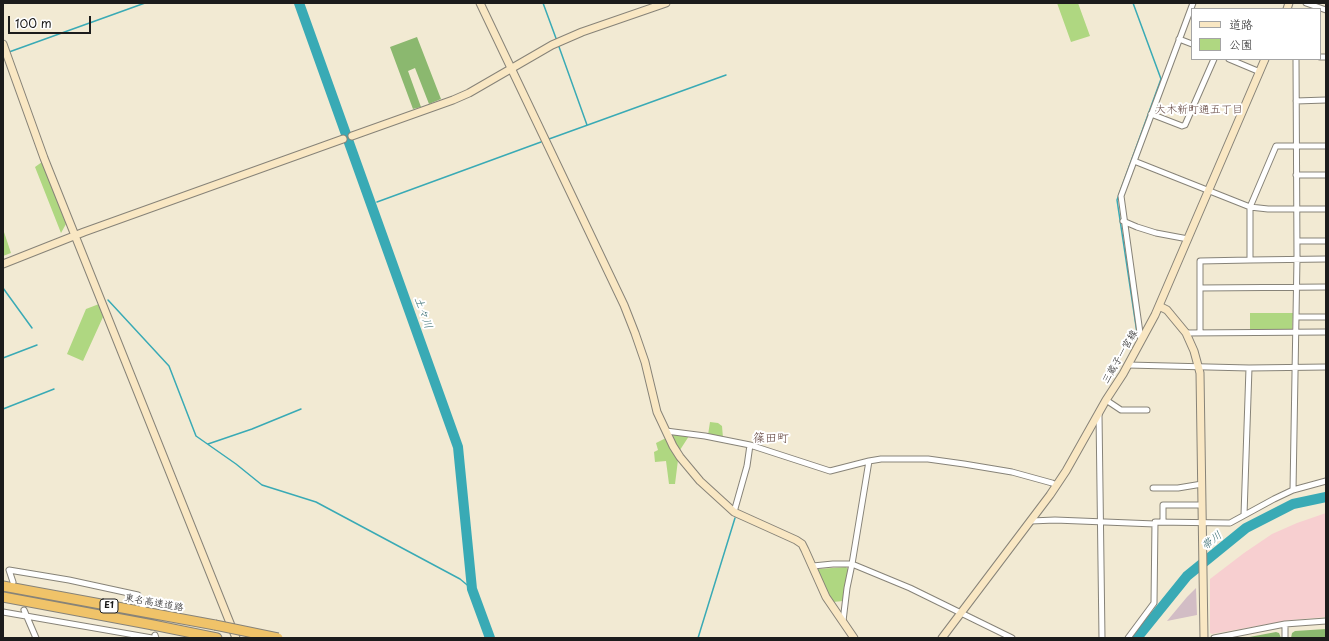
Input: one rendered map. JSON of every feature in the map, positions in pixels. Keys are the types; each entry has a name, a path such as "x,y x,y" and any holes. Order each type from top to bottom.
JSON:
{"highway":[{"name":"東名高速道路","path":"3,586 278,638"},
{"name":"E1","path":"3,597 215,638"}],"street":[{"path":"480,3 624,305 645,362 657,412 680,457 700,480 734,512 796,540 806,550 826,597 854,638"},
{"path":"3,264 75,235 453,100 469,93 552,45 582,32 666,3"},
{"path":"1306,3 1320,8"},
{"path":"1142,340 1121,196 1179,39 1191,14"},
{"path":"1179,39 1191,44"},
{"path":"3,44 44,158 236,638"},
{"path":"1151,114 1182,126 1185,125 1214,60"},
{"path":"1231,60 1260,72"},
{"name":"三蔵子一宮線","path":"942,638 1056,485 1142,340 1159,306 1265,60"},
{"path":"1293,490 1298,258 1296,60"},
{"path":"1296,101 1326,100"},
{"path":"1250,260 1250,207 1276,146 1326,146"},
{"path":"1134,161 1250,207 1268,209 1326,209"},
{"path":"1296,175 1326,175"},
{"path":"1124,221 1156,233 1188,239"},
{"path":"1297,241 1326,241"},
{"path":"1200,332 1200,261 1298,258 1326,259"},
{"path":"1200,288 1326,287"},
{"path":"1159,306 1166,310 1186,333 1199,367 1204,638"},
{"path":"1297,317 1326,317"},
{"path":"1186,333 1326,332"},
{"path":"1128,365 1249,368 1326,367"},
{"path":"1244,515 1249,368"},
{"path":"1106,400 1121,410 1147,410"},
{"path":"1099,413 1102,638"},
{"path":"666,431 705,436 750,445 830,471 881,459 928,459 1012,472 1056,485"},
{"path":"734,512 747,466 750,445"},
{"path":"842,622 869,461"},
{"path":"1030,520 1155,524 1155,522 1230,523 1293,490 1326,481"},
{"path":"1153,488 1178,488 1202,484"},
{"path":"1163,522 1163,505 1202,505"},
{"path":"1128,638 1154,603 1155,524"},
{"path":"812,566 852,564 910,588 1012,638"},
{"path":"13,582 8,570 62,578 138,594 143,608"},
{"path":"24,610 36,638"},
{"path":"3,612 154,637"},
{"path":"1214,638 1285,624 1326,621"},
{"path":"1285,624 1285,638"}],"shaded area":[{"path":"1326,513 1326,617 1291,620 1212,634 1210,633 1210,579 1272,534"},
{"path":"1196,588 1197,615 1167,621 1187,597"}],"green space":[{"path":"1057,3 1078,3 1090,36 1071,42"},
{"path":"417,37 441,99 429,104 415,68 408,71 421,107 413,109 390,47"},
{"path":"42,162 66,224 61,233 35,167"},
{"path":"3,229 11,253 3,256"},
{"path":"99,304 103,317 83,361 67,354 86,309"},
{"path":"1250,313 1293,313 1292,330 1250,330"},
{"path":"710,422 718,423 722,426 723,438 708,435"},
{"path":"673,434 689,436 680,450 671,437"},
{"path":"666,438 678,460 675,484 669,484 666,461 655,462 654,452 658,450 656,443"},
{"path":"846,567 848,569 843,601 833,602 817,571 818,569"},
{"path":"1326,629 1326,637 1291,638 1292,633 1295,631"},
{"path":"1276,632 1279,633 1281,638 1244,638"}],"waterway":[{"path":"9,52 145,3"},
{"name":"土々川","path":"299,3 458,447 472,589 490,638"},
{"path":"543,3 557,41"},
{"path":"1133,3 1161,79 1117,200 1137,333"},
{"path":"558,44 587,125"},
{"path":"549,139 726,75"},
{"path":"377,202 541,142"},
{"path":"3,288 32,328"},
{"path":"108,300 169,366 196,436 236,464 262,485 316,502 460,579 472,589"},
{"path":"3,358 37,345"},
{"path":"3,409 54,389"},
{"path":"208,444 252,429 301,409"},
{"name":"帯川","path":"1137,638 1187,576 1246,528 1293,504 1326,497"},
{"path":"698,638 735,518"}],"tunnel":[{"path":"145,612 155,635"}],"district":[{"name":"大木新町通五丁目","path":"1199,110"},
{"name":"篠田町","path":"771,439"}]}
